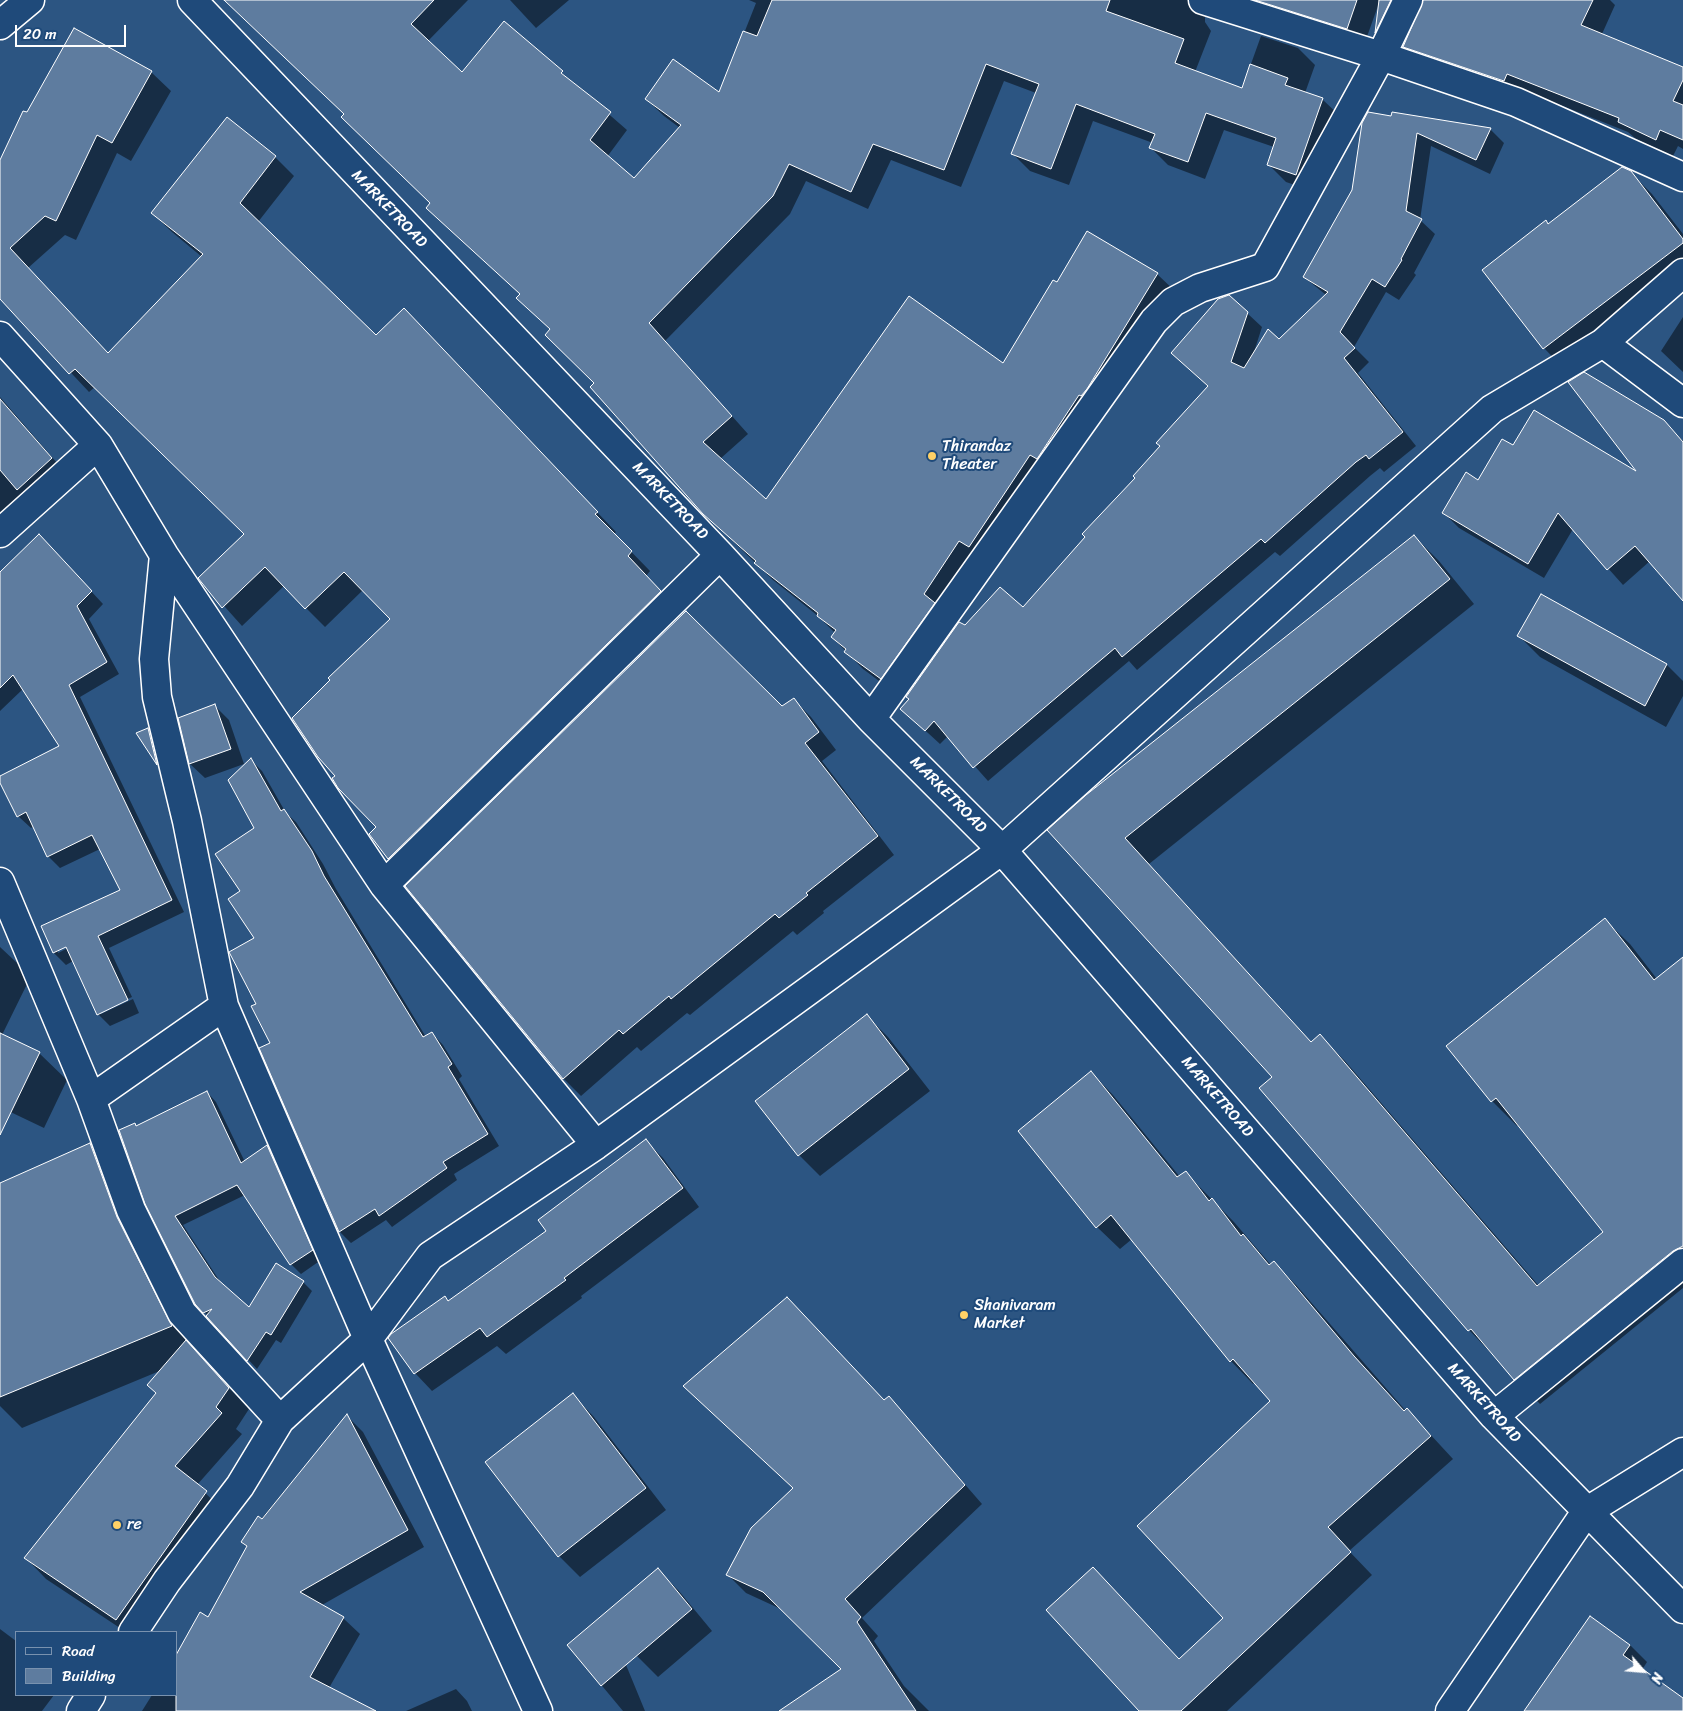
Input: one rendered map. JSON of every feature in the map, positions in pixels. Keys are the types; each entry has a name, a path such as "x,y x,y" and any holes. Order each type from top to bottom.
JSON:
{"street":[{"path":"0,25 30,0"},
{"name":"MARKETROAD","path":"192,0 720,554 871,719 1002,850 1494,1416 1683,1609"},
{"path":"1203,0 1382,56 1516,102 1683,177"},
{"path":"871,719 1154,321 1173,302 1200,288 1265,267 1382,56 1408,0"},
{"path":"134,1631 167,1581 240,1486 280,1420 368,1339 430,1256 596,1145 1002,850 1492,408 1604,343 1683,273"},
{"path":"0,336 98,445 164,555 384,885 596,1145"},
{"path":"1604,343 1683,403"},
{"path":"0,533 98,445"},
{"path":"384,885 720,554"},
{"path":"164,555 154,659 157,697 187,821 224,1006 368,1339 538,1711"},
{"path":"0,882 91,1098 131,1210 182,1313 280,1420"},
{"path":"91,1098 224,1006"},
{"path":"1494,1416 1683,1263"},
{"path":"1450,1711 1586,1512 1683,1452"},
{"path":"81,1711 91,1696"}],"building":[{"path":"224,0 434,0 411,24 462,72 504,21 563,71 561,73 611,112 590,140 634,178 681,125 645,99 673,59 719,92 743,31 757,36 772,0 1110,0 1106,11 1184,39 1175,63 1242,88 1250,64 1288,78 1285,85 1323,98 1296,175 1267,165 1276,138 1206,113 1188,162 1149,148 1155,134 1076,104 1051,169 1011,154 1039,84 986,64 944,170 873,144 851,192 789,164 773,196 649,323 732,416 703,442 766,499 909,296 1003,363 1053,280 1057,282 1087,231 1158,273 1087,389 1081,396 1079,395 1037,459 1030,455 969,547 959,541 924,594 935,603 881,679 844,652 846,649 831,637 836,630 817,616 818,613 754,563 756,561 703,514 590,387 594,383 545,335 550,329 516,298 520,294 426,208 430,203 341,117 344,114"},
{"path":"1255,0 1357,0 1347,29"},
{"path":"1379,0 1391,0 1375,33"},
{"path":"1423,0 1593,0 1581,25 1683,67 1683,80 1673,101 1683,105 1683,140 1660,130 1656,140 1618,122 1619,118 1507,74 1504,81 1403,47"},
{"path":"74,28 152,71 112,143 97,135 56,221 45,216 10,248 108,353 203,254 151,213 227,117 276,156 240,203 376,335 404,308 598,512 595,514 632,551 628,556 661,591 388,859 369,834 376,827 338,788 332,778 335,776 318,757 292,718 330,680 328,678 390,619 344,572 305,609 265,567 222,608 198,578 244,534 75,369 69,374 0,299 0,160 23,111 27,112"},
{"path":"1368,112 1391,116 1392,112 1491,128 1476,160 1417,133 1406,211 1422,219 1402,260 1385,287 1372,279 1340,332 1355,348 1344,358 1403,432 1369,459 1366,455 1356,462 1265,543 1261,539 1122,657 1115,648 973,768 934,721 925,731 900,709 909,699 906,697 959,622 965,625 1000,587 1023,607 1085,537 1082,534 1135,478 1133,476 1160,446 1156,443 1208,386 1171,353 1218,299 1229,295 1248,312 1231,362 1244,368 1268,329 1279,339 1328,292 1303,277 1352,190 1362,123"},
{"path":"1622,167 1631,171 1683,239 1683,243 1543,349 1482,270 1546,220 1548,224"},
{"path":"1584,372 1664,420 1683,442 1683,601 1635,546 1607,570 1558,513 1528,564 1442,513 1466,472 1478,480 1502,439 1513,445 1534,410 1636,471 1568,382"},
{"path":"0,399 52,458 17,490 0,470"},
{"path":"39,534 92,591 77,606 107,662 69,685 172,900 98,936 128,1000 97,1015 66,947 53,953 41,926 120,890 92,835 47,857 26,812 17,817 0,783 0,776 59,746 13,675 0,688 0,572"},
{"path":"1414,535 1450,579 1125,838 1311,1042 1320,1034 1537,1286 1603,1232 1496,1098 1491,1102 1446,1046 1605,918 1654,980 1683,957 1683,1246 1673,1251 1514,1380 1471,1329 1468,1331 1259,1088 1272,1077 1047,830 1086,795"},
{"path":"1541,594 1667,664 1645,706 1517,636"},
{"path":"686,611 782,706 794,698 819,732 805,743 878,836 806,893 808,895 779,918 775,914 671,999 669,996 623,1034 619,1030 563,1079 405,886"},
{"path":"215,704 231,749 189,764 178,718"},
{"path":"148,728 157,765 136,733"},
{"path":"251,758 281,811 284,809 312,851 324,876 423,1037 432,1032 452,1064 448,1067 488,1134 443,1162 447,1168 379,1216 375,1209 339,1232 259,1048 270,1043 251,1006 256,1004 229,952 254,938 228,899 240,891 215,854 254,828 228,780"},
{"path":"867,1014 909,1069 798,1156 755,1101"},
{"path":"0,1033 40,1052 0,1135"},
{"path":"1091,1071 1177,1177 1186,1171 1209,1201 1212,1198 1241,1236 1243,1234 1269,1265 1274,1261 1354,1356 1404,1411 1407,1408 1431,1436 1328,1527 1351,1552 1181,1711 1139,1711 1046,1610 1093,1567 1179,1659 1223,1618 1137,1526 1270,1401 1233,1359 1230,1362 1111,1215 1096,1228 1018,1131"},
{"path":"207,1091 241,1163 267,1145 313,1250 290,1265 237,1185 175,1216 215,1277 249,1307 276,1263 304,1281 271,1335 266,1332 247,1361 206,1316 212,1309 203,1313 195,1304 145,1204 119,1130 135,1123 136,1126"},
{"path":"646,1139 683,1188 564,1278 566,1280 487,1337 480,1328 414,1374 388,1338 391,1334 445,1296 448,1301 546,1231 538,1220"},
{"path":"90,1143 117,1217 172,1326 0,1397 0,1183"},
{"path":"787,1297 884,1400 889,1396 965,1485 845,1599 861,1617 857,1622 916,1711 779,1711 841,1669 763,1592 726,1575 751,1528 793,1488 683,1386"},
{"name":"re","path":"186,1340 229,1388 216,1407 222,1413 175,1466 207,1491 116,1620 24,1558 156,1393 147,1385"},
{"path":"573,1393 646,1488 558,1557 485,1462"},
{"path":"347,1414 408,1530 300,1592 344,1617 310,1677 376,1711 176,1711 178,1651 200,1612 208,1617 247,1546 241,1542 258,1516 262,1519"},
{"path":"658,1568 692,1609 601,1686 567,1645"},
{"path":"1590,1616 1630,1645 1623,1655 1683,1698 1683,1711 1524,1711"}],"place":[{"name":"Thirandaz Theater","path":"932,456"},
{"name":"Shanivaram Market","path":"964,1315"},
{"name":"re","path":"117,1525"}]}
